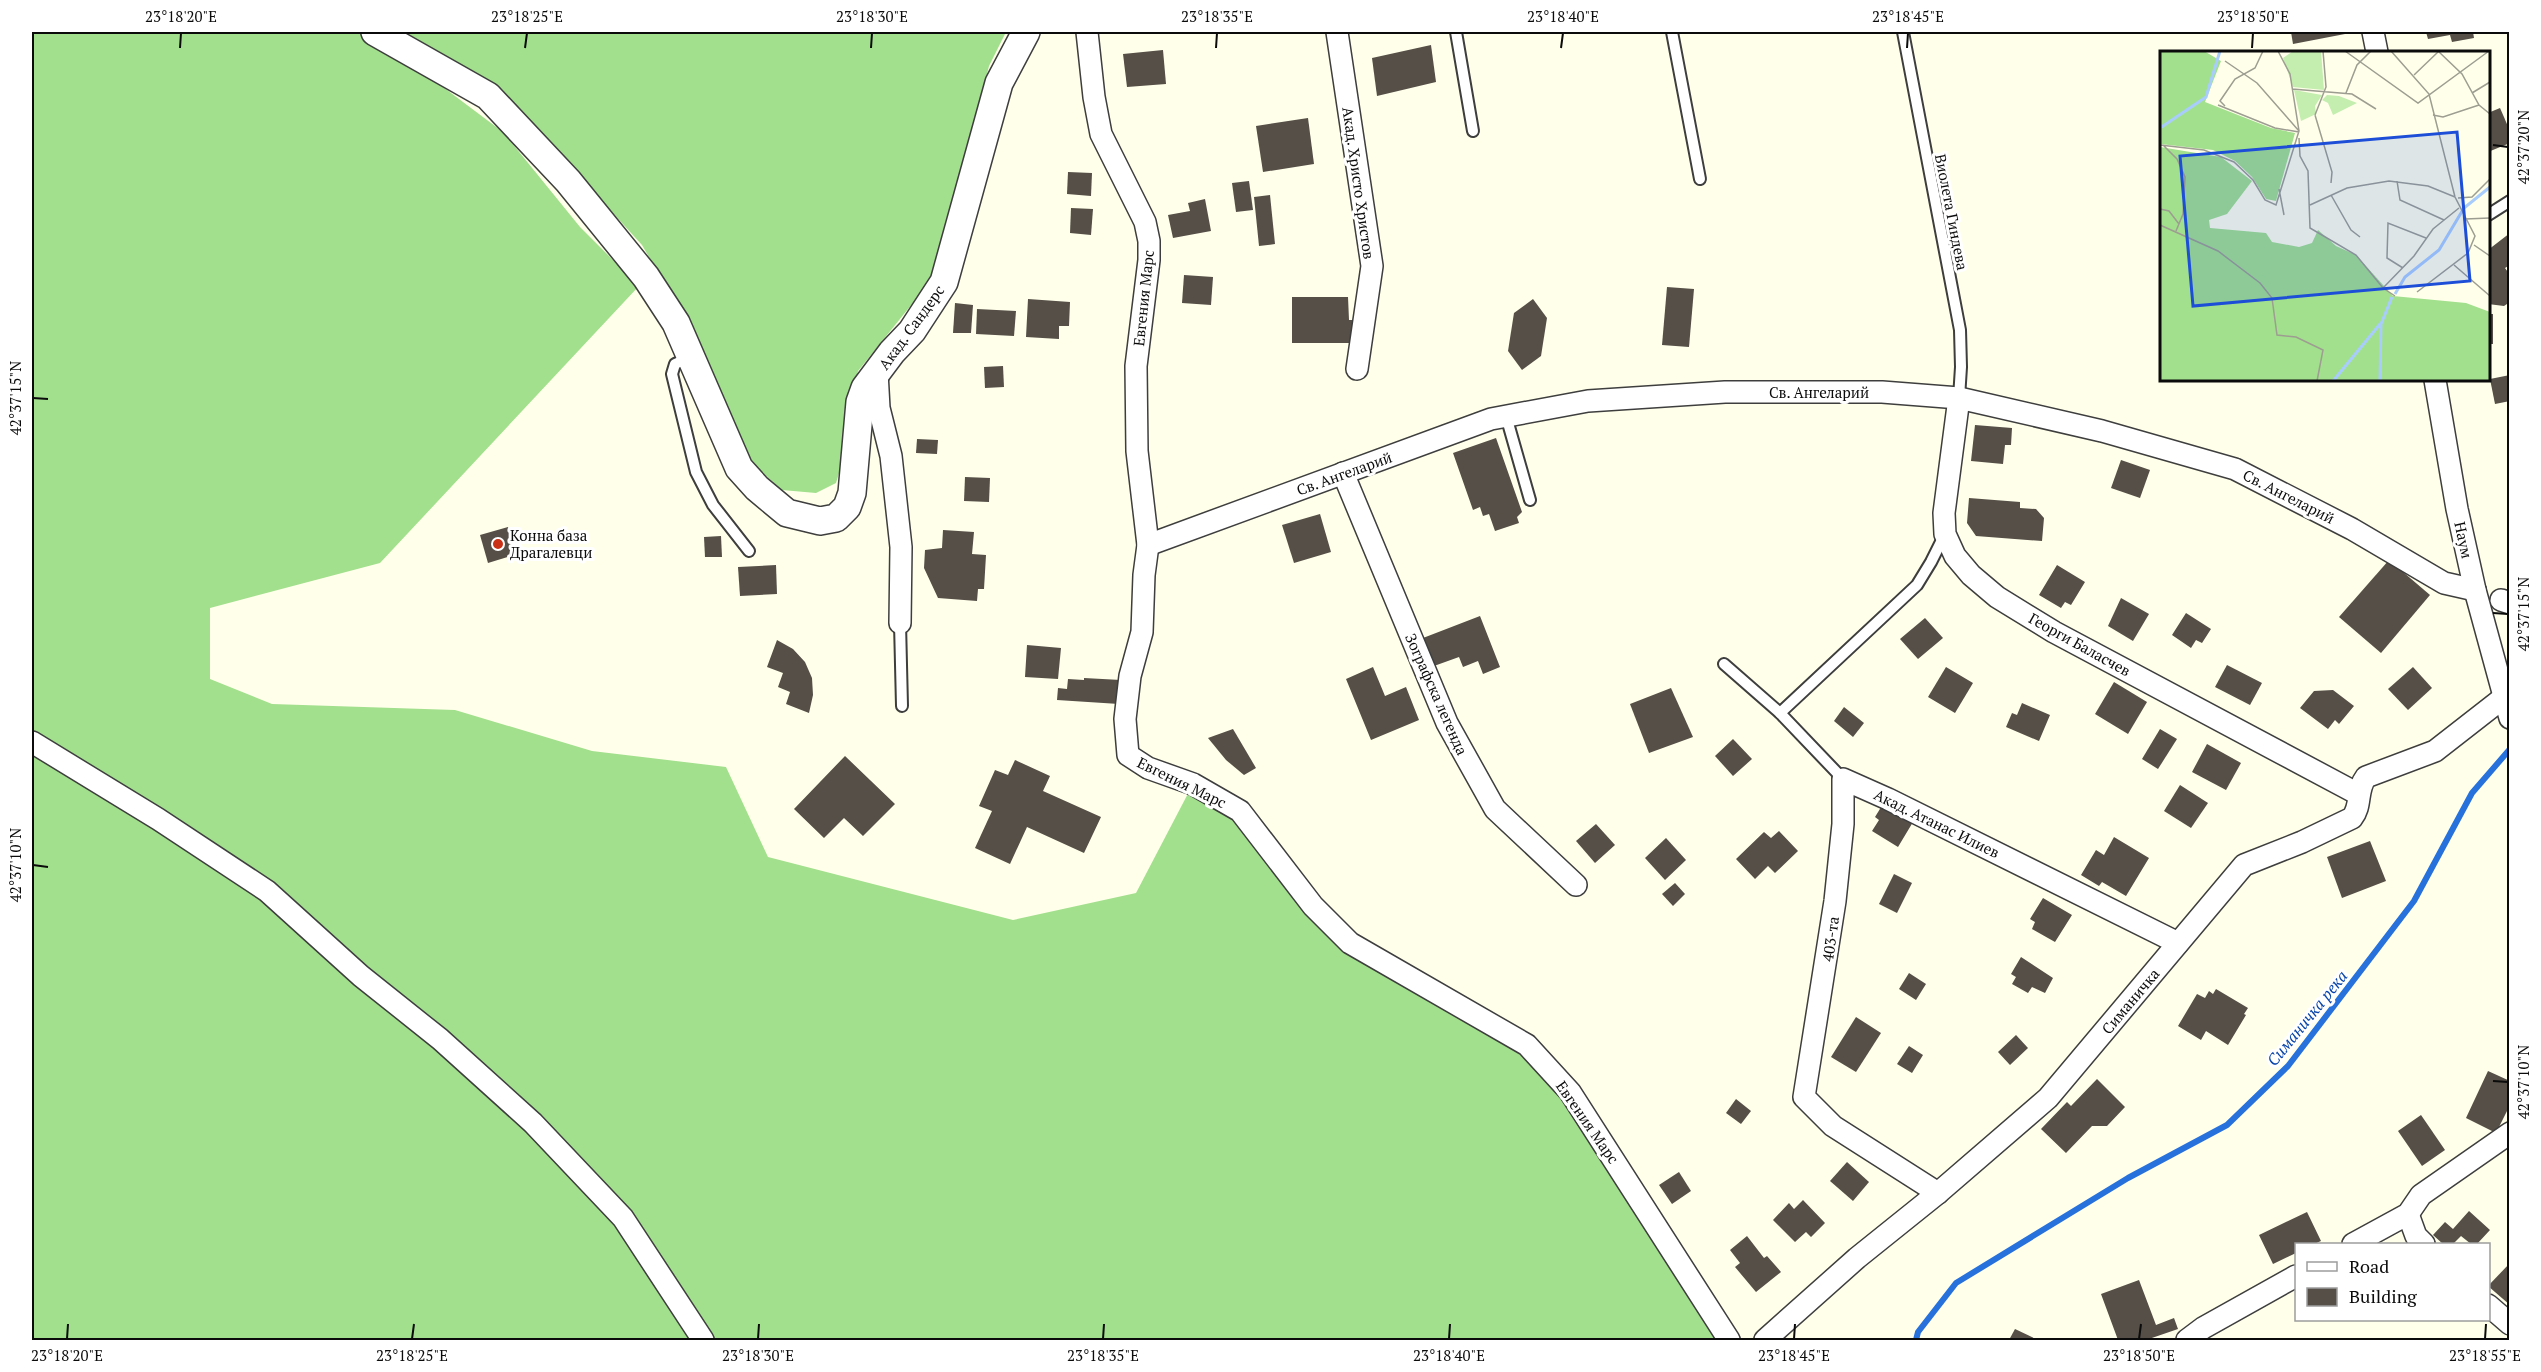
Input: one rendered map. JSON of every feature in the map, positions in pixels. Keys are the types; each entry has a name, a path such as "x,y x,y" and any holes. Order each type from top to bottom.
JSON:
{"street":[{"path":"375,32 488,96 568,181 646,278 675,323 739,468 757,488 787,513 820,521 836,518 847,507 852,493 860,402 865,388 877,372"},
{"name":"Акад. Сандерс","path":"900,623 901,547 892,466 879,408 877,372 912,331 944,282 999,83 1026,32"},
{"name":"Евгения Марс","path":"1088,32 1094,97 1101,134 1145,222 1149,241 1149,260 1136,366 1137,451 1148,545 1144,576 1142,632 1131,667 1125,719 1128,755 1148,768 1193,784 1240,811 1313,906 1350,943 1527,1046 1570,1092 1729,1341"},
{"name":"Акад. Христо Христов","path":"1337,32 1372,266 1357,369"},
{"path":"2373,32 2377,51"},
{"name":"Наум","path":"2435,381 2457,509 2475,590 2510,718"},
{"name":"Св. Ангеларий","path":"1148,545 1491,419 1588,401 1725,392 1882,392 1959,398 2102,431 2235,469 2352,529 2444,583 2475,590"},
{"name":"Георги Баласчев","path":"1959,398 1944,513 1945,534 1955,556 1971,576 1996,597 2054,632 2358,794"},
{"name":"Зографска легенда","path":"1343,473 1447,723 1495,809 1576,885"},
{"name":"Симаничка","path":"1765,1341 1857,1258 1938,1193 2048,1098 2244,865 2302,842 2352,818 2358,805 2358,794 2366,777 2435,752 2504,698"},
{"path":"32,742 158,819 267,891 362,976 482,1077 533,1123 623,1218 704,1341"},
{"name":"Акад. Атанас Илиев","path":"1843,779 1888,799 2178,943"},
{"name":"403-та","path":"1843,779 1844,824 1835,901 1804,1097 1833,1126 1938,1193"},
{"path":"2357,1243 2408,1214 2421,1195 2510,1133"},
{"path":"2408,1214 2416,1236 2422,1243"},
{"path":"2187,1341 2203,1328 2295,1277"},
{"path":"2490,1307 2510,1324"}],"lane":[{"path":"1456,32 1473,131"},
{"path":"1672,32 1700,179"},
{"name":"Виолета Гиндева","path":"1903,32 1960,330 1962,367 1959,398"},
{"path":"2490,214 2510,201"},
{"path":"691,356 675,363 672,374 696,472 713,505 749,551"},
{"path":"1506,416 1530,500"},
{"path":"1780,713 1917,585 1945,534"},
{"name":"Акад. Сандерс","path":"900,623 902,706"},
{"name":"Акад. Атанас Илиев","path":"1724,664 1780,713 1843,779"}],"green space":[{"path":"32,32 362,32 375,36 503,132 580,227 639,286 380,563 210,608 210,679 272,704 455,710 592,751 726,767 768,857 1013,920 1136,893 1193,784 1240,811 1313,906 1527,1045 1729,1340 32,1340"},
{"path":"404,32 1006,32 989,66 937,273 858,371 849,409 844,457 836,483 816,493 782,490 748,460 690,328 642,245 498,87"}],"building":[{"path":"2291,32 2344,32 2345,34 2293,44"},
{"path":"2426,32 2473,32 2474,38 2452,42 2450,35 2428,39"},
{"path":"1431,45 1436,82 1377,96 1372,58"},
{"path":"1163,50 1166,84 1127,87 1123,54"},
{"path":"2500,108 2510,131 2510,143 2490,151 2490,112"},
{"path":"1308,118 1314,164 1263,172 1256,126"},
{"path":"1068,172 1092,173 1091,196 1067,194"},
{"path":"1249,181 1253,210 1236,212 1232,183"},
{"path":"1270,195 1275,244 1259,246 1254,197"},
{"path":"1205,199 1211,231 1173,238 1168,215 1190,211 1188,203"},
{"path":"1071,208 1093,209 1091,235 1070,233"},
{"path":"2510,233 2510,265 2505,268 2510,275 2510,302 2504,306 2490,304 2490,248"},
{"path":"1184,275 1213,277 1211,305 1182,303"},
{"path":"1667,287 1694,289 1689,347 1662,345"},
{"path":"1292,297 1348,297 1349,320 1355,320 1355,343 1292,343"},
{"path":"1028,299 1070,302 1069,326 1059,326 1059,339 1026,337"},
{"path":"1533,299 1547,318 1541,356 1522,370 1508,351 1514,313"},
{"path":"955,303 973,305 971,333 953,333"},
{"path":"977,309 1016,311 1014,336 976,334"},
{"path":"2490,314 2493,314 2493,344 2490,344"},
{"path":"1003,366 1004,387 985,388 984,367"},
{"path":"2510,375 2510,401 2495,404 2490,379"},
{"path":"1975,425 2012,428 2011,445 2005,445 2003,464 1971,461"},
{"path":"1496,438 1522,512 1517,517 1519,523 1495,531 1489,514 1483,516 1480,507 1473,510 1453,453"},
{"path":"917,439 938,440 937,454 916,453"},
{"path":"2121,460 2150,470 2140,498 2111,488"},
{"path":"965,477 990,478 989,502 964,501"},
{"path":"1969,498 2020,502 2020,508 2036,509 2044,518 2042,541 1976,536 1967,523"},
{"path":"1320,514 1331,552 1294,563 1282,525"},
{"name":"Конна база Драгалевци","path":"508,527 517,554 488,563 480,535"},
{"path":"943,530 974,532 972,554 986,555 984,589 978,589 977,601 938,598 924,568 925,550 942,548"},
{"path":"721,536 722,557 705,557 704,537"},
{"path":"2389,560 2430,595 2381,653 2339,617"},
{"path":"776,565 777,594 740,596 738,567"},
{"path":"2057,565 2085,582 2071,605 2065,602 2061,608 2039,595"},
{"path":"2121,598 2149,614 2133,641 2108,626"},
{"path":"2186,613 2211,629 2202,643 2196,640 2191,648 2172,635"},
{"path":"1480,616 1500,667 1483,674 1478,661 1463,667 1459,657 1434,666 1423,638"},
{"path":"1925,618 1943,638 1918,659 1900,639"},
{"path":"777,640 793,649 805,662 812,678 813,695 809,713 786,704 790,692 778,687 783,673 767,667"},
{"path":"1027,645 1061,648 1058,679 1025,677"},
{"path":"2227,665 2262,683 2250,705 2215,687"},
{"path":"1373,667 1385,696 1406,687 1419,720 1371,740 1346,679"},
{"path":"1946,667 1973,683 1955,713 1928,697"},
{"path":"2413,667 2432,688 2408,710 2388,689"},
{"path":"1084,678 1121,680 1119,704 1057,700 1058,688 1067,689 1068,679 1084,680"},
{"path":"2114,682 2147,702 2128,734 2095,714"},
{"path":"1671,688 1693,737 1649,753 1630,704"},
{"path":"2333,690 2354,706 2339,724 2335,720 2328,729 2300,708 2314,691"},
{"path":"2022,703 2050,715 2039,741 2006,727 2012,713 2017,715"},
{"path":"1844,707 1864,723 1853,737 1834,721"},
{"path":"1233,729 1256,768 1244,775 1226,760 1208,738"},
{"path":"2160,729 2177,739 2158,769 2142,759"},
{"path":"1733,739 1752,759 1733,776 1715,756"},
{"path":"2207,744 2241,763 2226,790 2192,772"},
{"path":"845,756 895,804 863,836 844,818 824,838 794,809"},
{"path":"1015,760 1050,776 1043,791 1101,817 1084,853 1027,827 1010,864 975,848 992,811 979,806 995,770 1008,775"},
{"path":"2180,785 2208,803 2191,828 2164,811"},
{"path":"1883,804 1913,822 1898,847 1872,831 1879,820 1875,817"},
{"path":"1596,824 1615,845 1595,863 1576,841"},
{"path":"1779,831 1798,851 1775,873 1768,866 1755,879 1736,859 1764,832 1771,838"},
{"path":"2114,837 2149,858 2126,896 2102,882 2099,886 2081,875 2096,850 2104,855"},
{"path":"1666,838 1686,860 1665,880 1645,858"},
{"path":"2370,841 2386,881 2342,898 2327,857"},
{"path":"1894,874 1912,883 1897,913 1879,904"},
{"path":"1675,883 1685,894 1673,906 1662,894"},
{"path":"2043,898 2072,915 2055,942 2032,929 2035,922 2030,919"},
{"path":"2021,957 2053,978 2045,993 2032,987 2028,993 2012,984 2016,977 2011,974"},
{"path":"1909,973 1926,984 1916,1000 1899,989"},
{"path":"2216,989 2248,1008 2228,1045 2206,1031 2201,1040 2178,1026 2197,994 2205,998 2209,991 2213,994"},
{"path":"1856,1017 1881,1033 1856,1072 1831,1057"},
{"path":"2016,1035 2028,1048 2010,1065 1998,1052"},
{"path":"1909,1046 1923,1055 1912,1073 1897,1064"},
{"path":"2488,1071 2510,1081 2510,1105 2496,1133 2466,1118"},
{"path":"2097,1079 2125,1107 2107,1126 2092,1126 2066,1153 2041,1129 2067,1102 2071,1106"},
{"path":"1736,1099 1751,1111 1741,1124 1726,1113"},
{"path":"2421,1115 2445,1150 2422,1166 2398,1131"},
{"path":"1847,1162 1869,1182 1853,1201 1830,1181"},
{"path":"1679,1172 1691,1191 1672,1204 1659,1185"},
{"path":"1803,1200 1825,1223 1811,1237 1806,1232 1795,1242 1773,1220 1789,1203 1794,1209"},
{"path":"2469,1211 2490,1230 2478,1243 2470,1243 2461,1236 2454,1243 2442,1243 2433,1235 2445,1222 2453,1229"},
{"path":"2307,1212 2321,1241 2295,1243 2295,1253 2273,1264 2259,1235"},
{"path":"1747,1236 1764,1258 1767,1256 1781,1272 1756,1292 1735,1267 1740,1263 1730,1250"},
{"path":"2510,1263 2510,1305 2490,1288 2490,1284"},
{"path":"2139,1280 2156,1325 2174,1318 2178,1329 2146,1340 2118,1340 2101,1294"},
{"path":"2015,1329 2038,1340 2009,1340"}],"waterway":[{"name":"Симаничка река","path":"1916,1340 1918,1332 1956,1283 2128,1178 2227,1125 2288,1066 2414,901 2472,793 2510,749"}],"place":[{"name":"Конна база Драгалевци","path":"498,544"}]}
